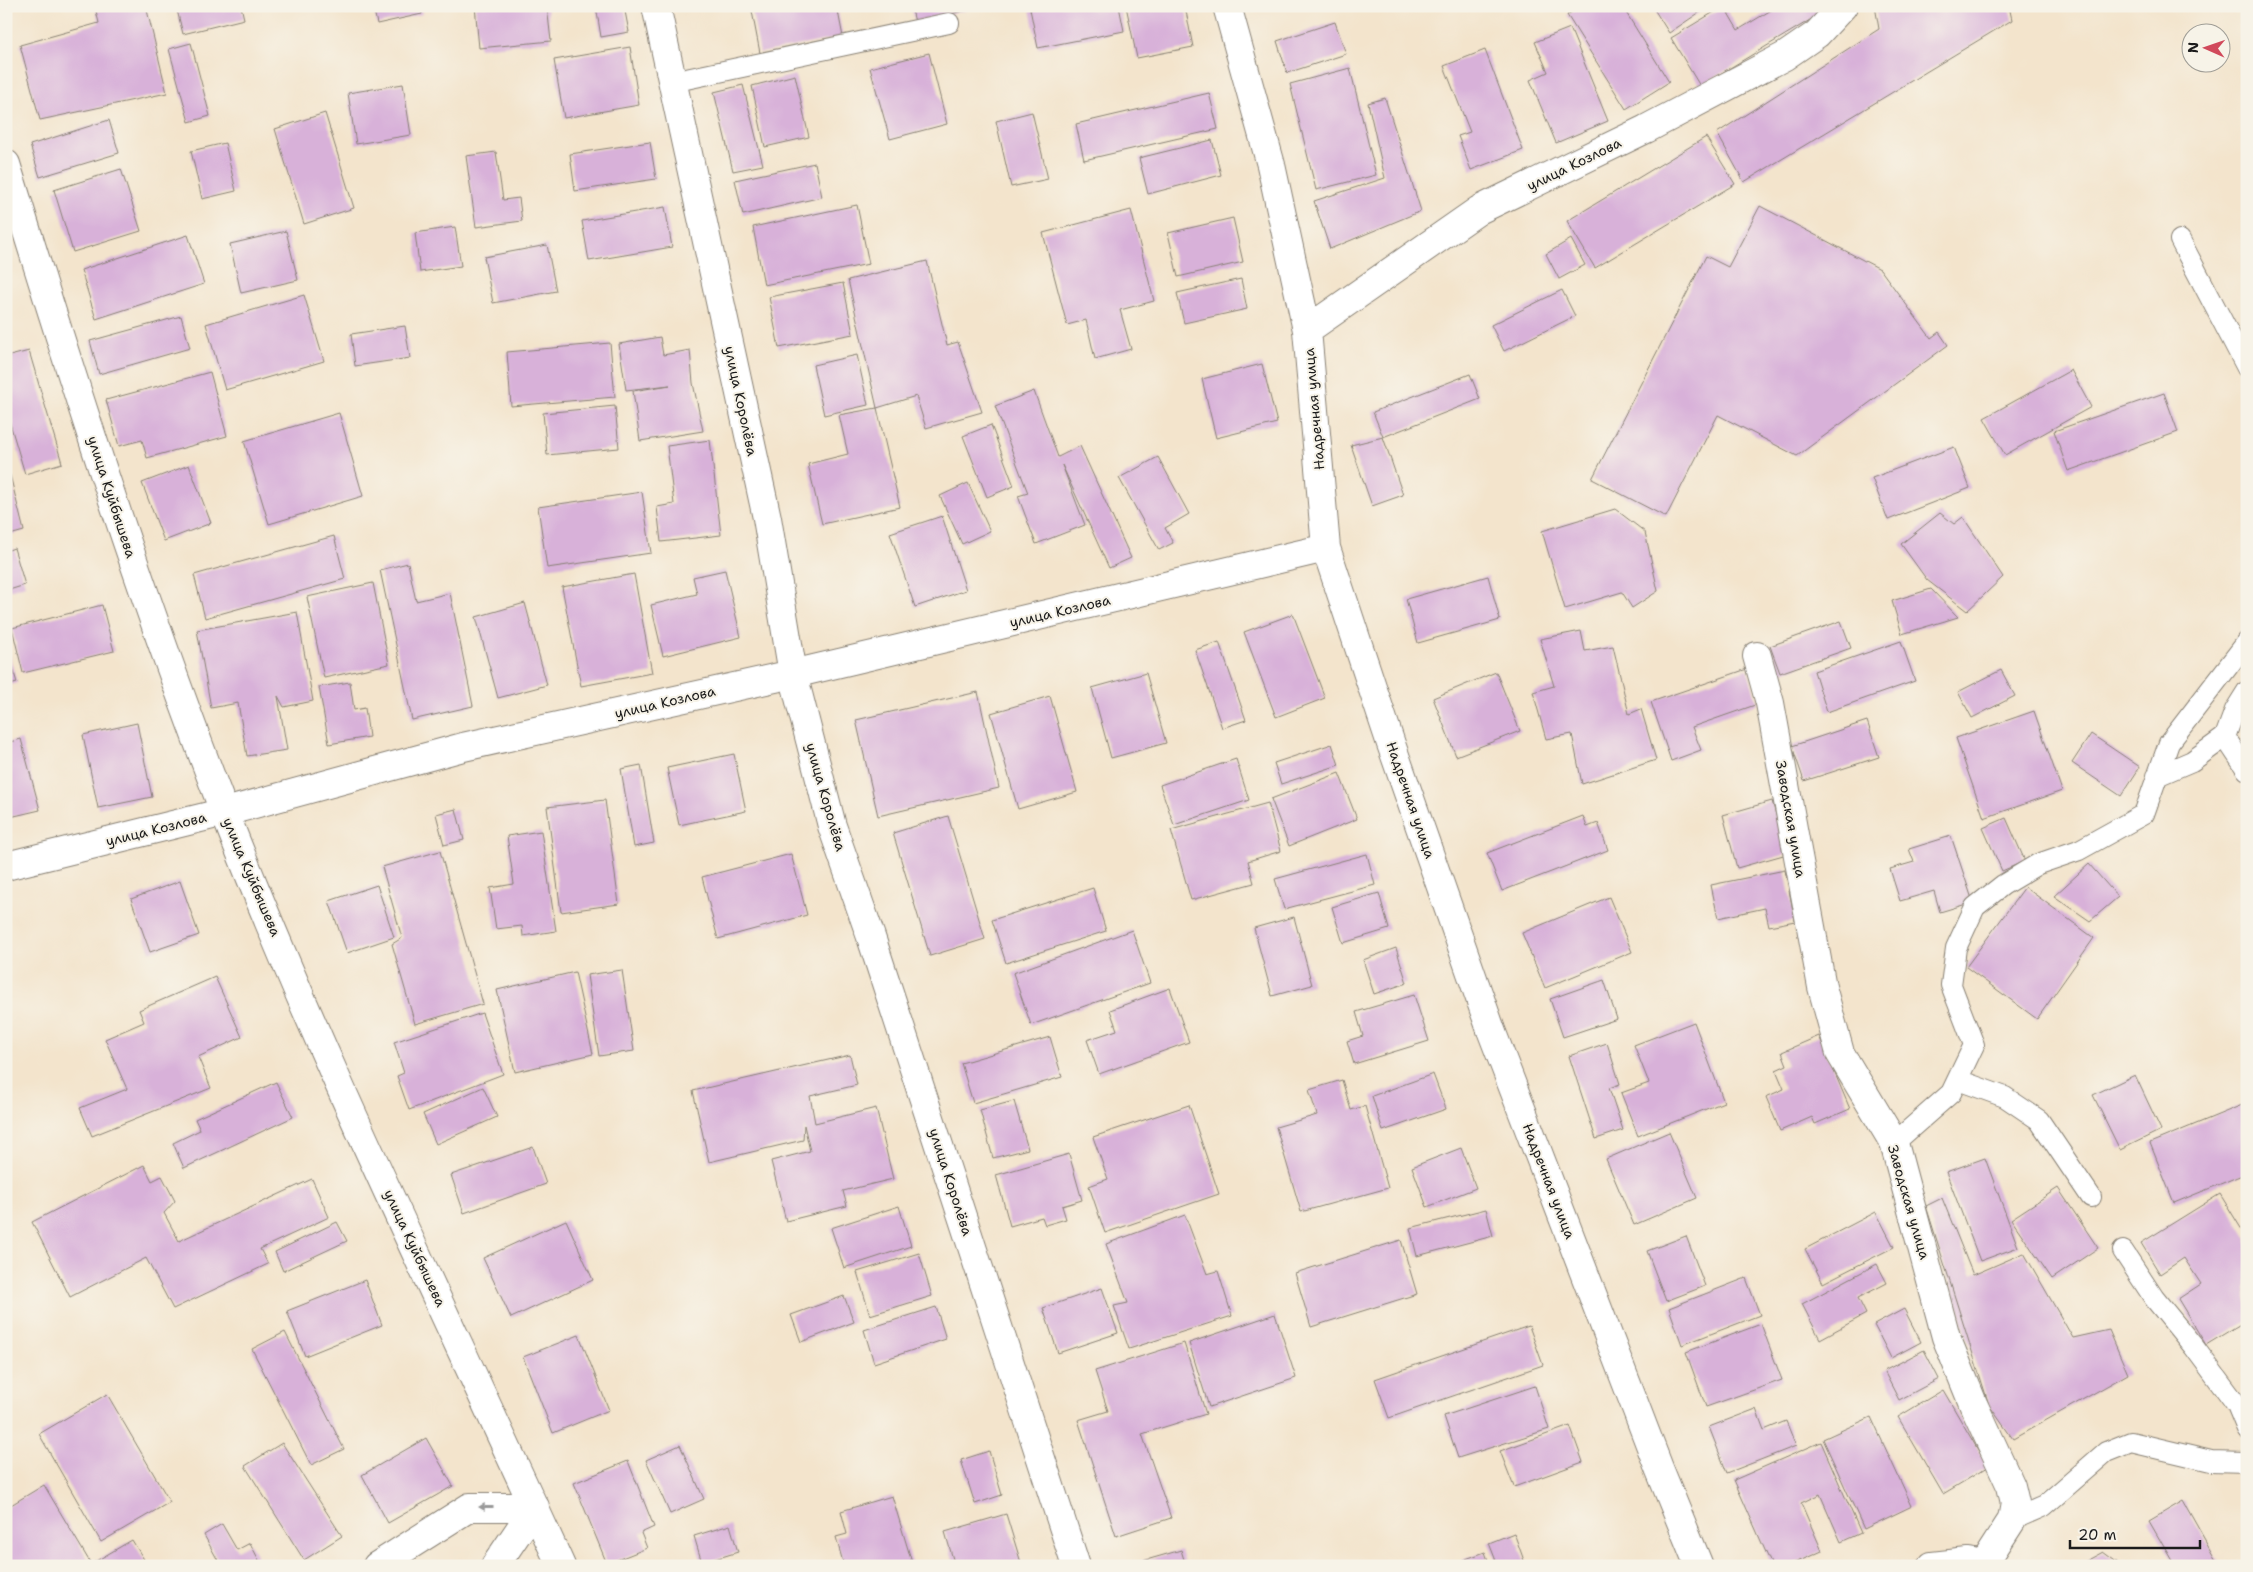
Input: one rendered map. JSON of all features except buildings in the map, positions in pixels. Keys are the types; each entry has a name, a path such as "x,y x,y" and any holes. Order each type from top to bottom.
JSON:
{"street":[{"name":"улица Королёва","path":"656,6 767,518 793,674 832,826 871,937 1076,1566"},
{"name":"Надречная улица","path":"1227,6 1271,165 1307,330 1326,548 1391,744 1491,1030 1655,1458 1699,1566"},
{"name":"улица Козлова","path":"1307,330 1479,210 1646,130 1785,56 1817,34 1843,6"},
{"name":"улица Куйбышева","path":"6,164 128,549 225,812 334,1074 561,1566"},
{"name":"улица Козлова","path":"6,866 225,812 463,747 793,674 1326,548"},
{"name":"Заводская улица","path":"1757,656 1770,703 1824,996 1840,1053 1894,1143 1946,1337 1974,1406 2011,1486 2015,1503 2012,1520 1984,1565"},
{"path":"377,1566 470,1507 535,1507"},
{"path":"495,1566 535,1507"},
{"path":"1932,1566 1968,1562 1984,1565"}],"lane":[{"path":"672,82 949,23"},
{"path":"2180,240 2247,368"},
{"path":"1894,1143 1951,1093 1974,1046 1951,985 1956,948 1974,907 2038,864 2080,850 2144,814 2170,743 2247,642"},
{"path":"2157,776 2192,761 2226,736 2235,710 2247,692"},
{"path":"2226,736 2247,770"},
{"path":"1958,1080 2005,1097 2039,1120 2091,1197"},
{"path":"2123,1251 2154,1298 2194,1346 2237,1404 2247,1429"},
{"path":"2012,1520 2044,1506 2106,1452 2130,1442 2211,1461 2247,1462"}]}
